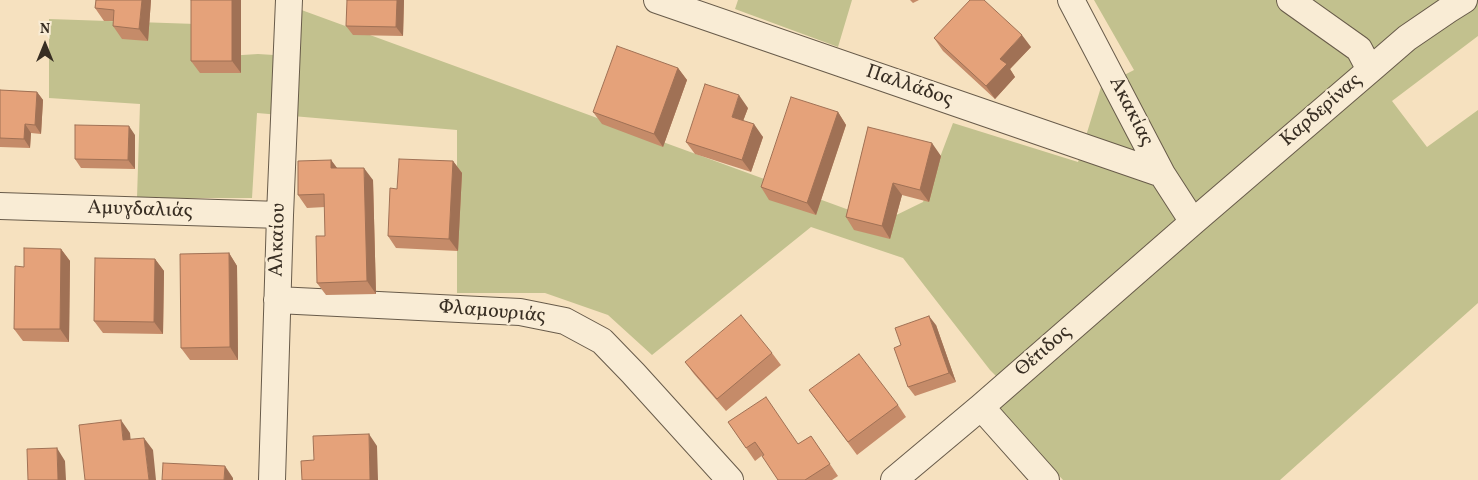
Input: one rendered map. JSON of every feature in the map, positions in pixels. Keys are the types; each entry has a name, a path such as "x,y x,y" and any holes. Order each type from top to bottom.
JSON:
{"street":[{"name":"Αλκαίου","path":"272,480 289,0"},
{"name":"Παλλάδος","path":"656,0 1162,174"},
{"name":"Ακακίας","path":"1071,0 1162,174 1193,222"},
{"name":"Καρδερίνας","path":"1193,222 1370,70 1359,49 1290,0"},
{"path":"1370,70 1407,38 1464,0"},
{"name":"Αμυγδαλιάς","path":"0,206 280,215"},
{"name":"Θέτιδος","path":"894,480 981,407 1193,222"},
{"name":"Φλαμουριάς","path":"277,300 520,312 565,321 602,341 634,373 730,480"},
{"path":"981,407 1046,480"}],"shaded area":[{"path":"738,0 852,0 838,47 735,9"},
{"path":"1094,0 1478,0 1478,36 1392,101 1427,147 1478,110 1478,303 1280,480 1063,480 995,405 1009,389 990,370 903,258 811,227 652,355 608,315 545,293 457,293 457,130 257,113 252,198 137,198 140,104 49,98 49,19 196,24 196,58 258,54 290,56 296,8 882,222 923,202 953,123 1078,162 1101,87 1134,70"}],"building":[{"path":"96,0 142,0 139,29 113,26 114,10 95,8"},
{"path":"191,0 232,0 232,61 191,61"},
{"path":"347,0 397,0 396,27 346,26"},
{"path":"970,0 984,0 1022,35 1000,59 1007,64 986,86 934,38"},
{"path":"617,46 678,68 654,134 593,112"},
{"path":"705,84 739,95 732,117 754,124 742,160 686,142"},
{"path":"0,90 37,92 35,125 25,124 24,139 0,138"},
{"path":"791,97 838,112 807,203 761,187"},
{"path":"75,125 129,126 128,160 75,159"},
{"path":"868,127 932,143 920,190 893,183 882,226 846,217"},
{"path":"399,159 453,161 449,239 388,236 390,188 397,189"},
{"path":"331,160 331,168 364,168 367,281 317,283 316,236 325,236 324,194 298,195 298,161"},
{"path":"24,248 61,249 60,329 14,329 15,266 24,267"},
{"path":"229,253 230,347 181,348 180,254"},
{"path":"95,258 155,259 154,322 94,321"},
{"path":"741,315 772,353 717,399 685,362"},
{"path":"929,316 949,373 908,387 894,348 901,345 895,328"},
{"path":"859,354 898,405 848,442 809,390"},
{"path":"766,397 798,444 811,436 830,464 805,480 778,480 755,442 746,448 728,422"},
{"path":"121,420 123,440 144,438 149,480 85,480 79,425"},
{"path":"369,434 370,480 302,480 301,461 314,460 313,436"},
{"path":"57,448 58,480 28,480 27,449"},
{"path":"163,463 225,466 224,480 162,480"}]}
